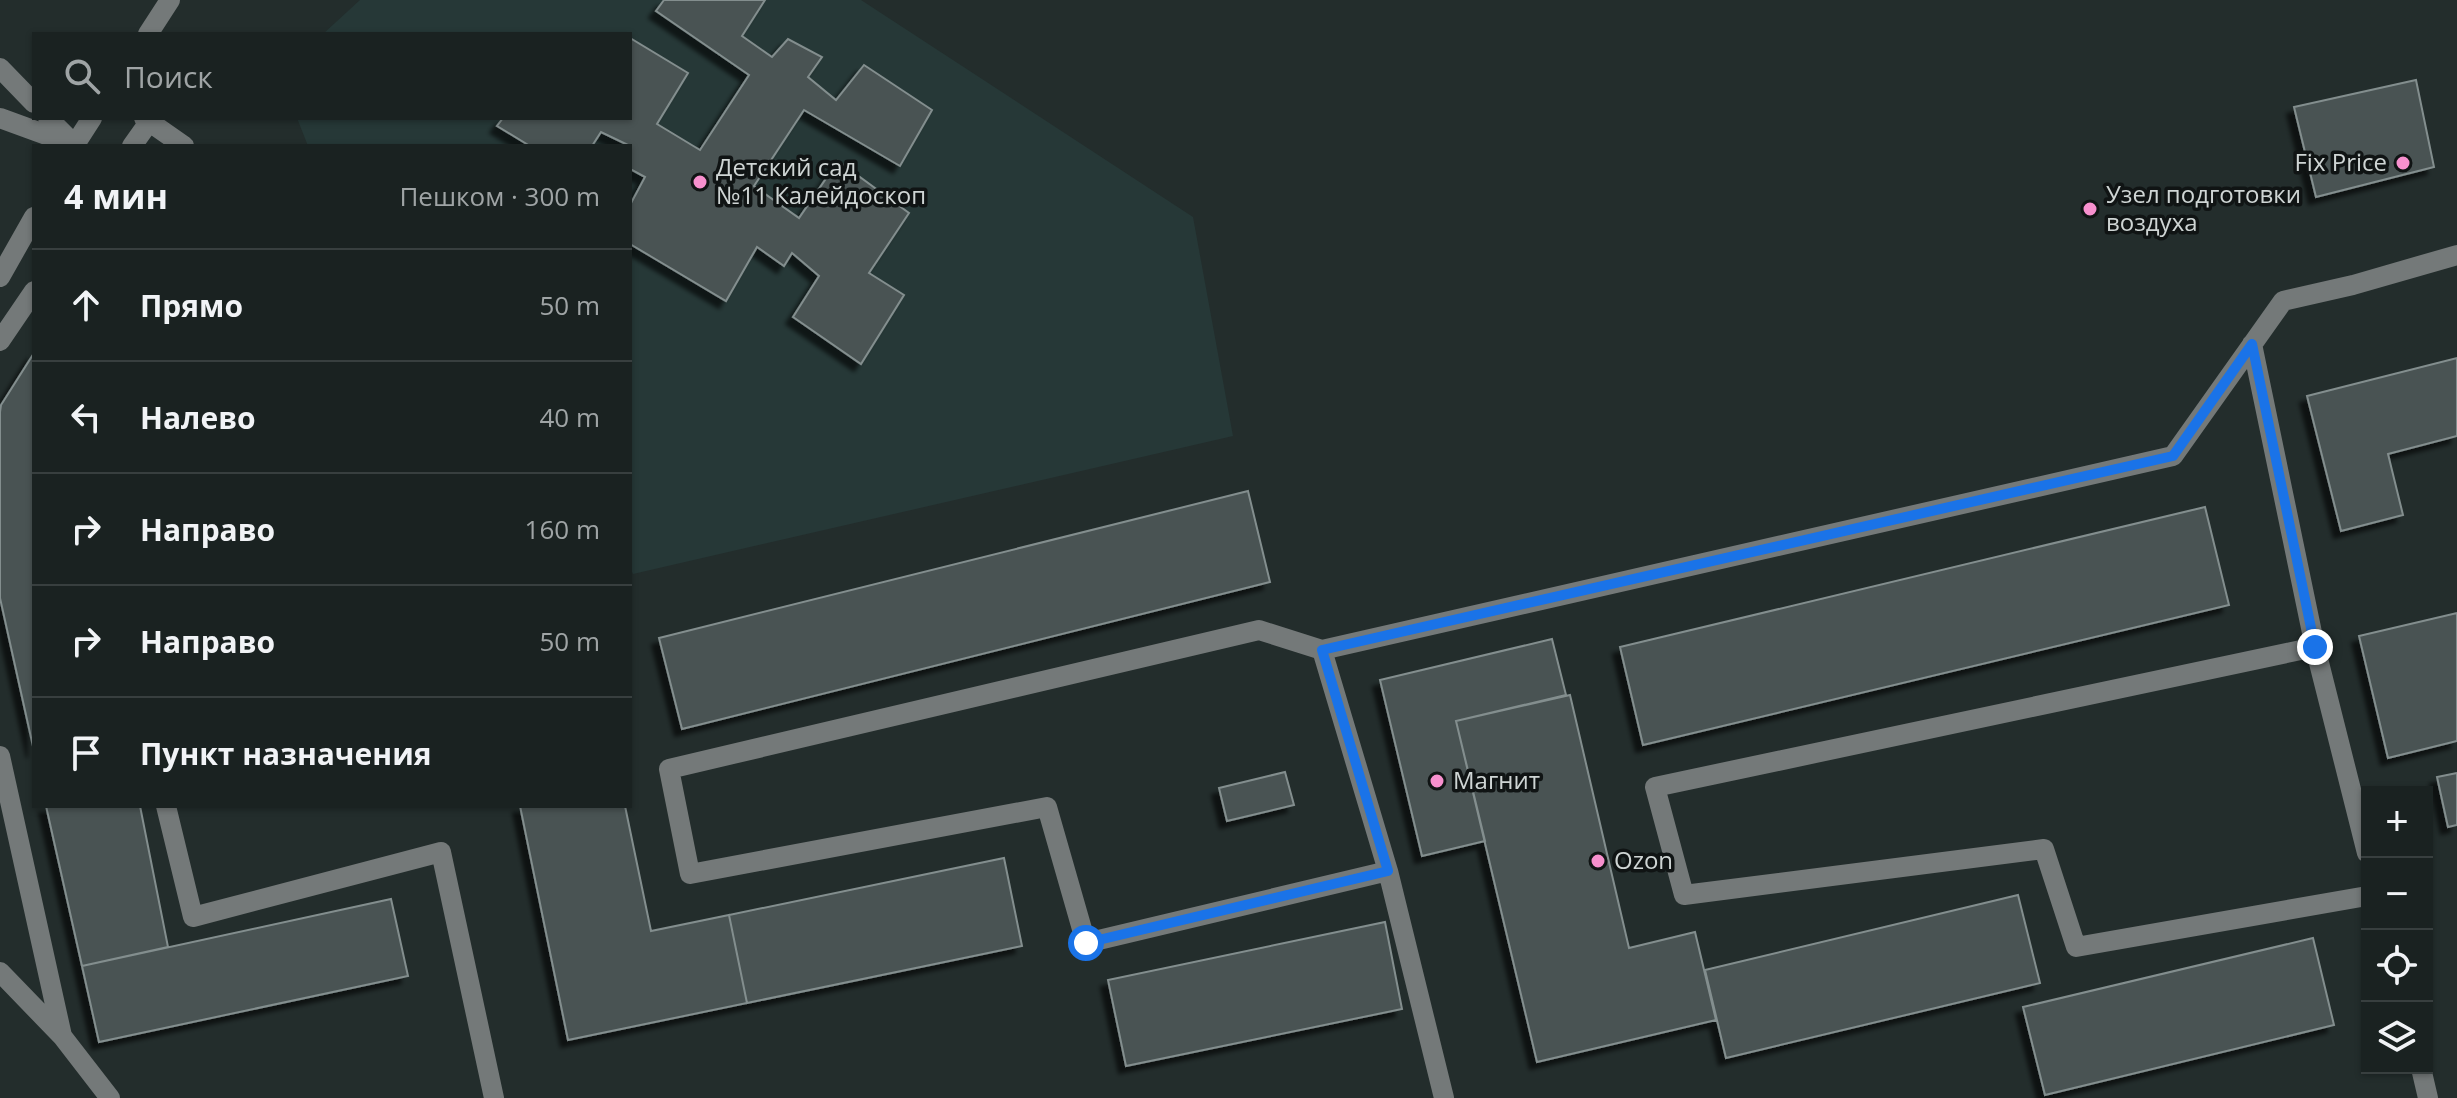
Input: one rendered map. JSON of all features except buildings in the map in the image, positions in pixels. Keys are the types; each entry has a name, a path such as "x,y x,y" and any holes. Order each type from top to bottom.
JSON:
{"street":[{"path":"149,32 170,0"},
{"path":"0,68 32,101"},
{"path":"0,118 69,144"},
{"path":"50,120 72,144"},
{"path":"75,144 91,120"},
{"path":"133,144 146,120 181,144"},
{"path":"0,277 32,221"},
{"path":"1388,871 1086,943 1047,807 690,874 669,769 1259,630 1322,650 2173,456 2283,301 2353,285 2457,255"},
{"path":"0,341 32,294"},
{"path":"2252,344 2315,647 2361,829"},
{"path":"2315,647 1655,787 1684,895 2044,849 2076,947 2361,897"},
{"path":"1322,650 1388,871 1444,1098"},
{"path":"0,756 62,1036"},
{"path":"166,808 193,917 441,852 494,1098"},
{"path":"0,972 62,1036 110,1098"},
{"path":"2422,1074 2428,1098"}],"shaded area":[{"path":"360,0 861,0 1193,217 1233,436 633,574 632,144 307,144 298,120 632,120 632,32 325,32"}],"place":[{"name":"Fix Price","path":"2403,163"},
{"name":"Детский сад №11 Калейдоскоп","path":"700,182"},
{"name":"Узел подготовки воздуха","path":"2090,209"},
{"name":"Магнит","path":"1437,781"},
{"name":"Ozon","path":"1598,861"}],"route":[{"path":"1086,943 1388,871 1322,650 2173,456 2252,344 2315,647"}]}
